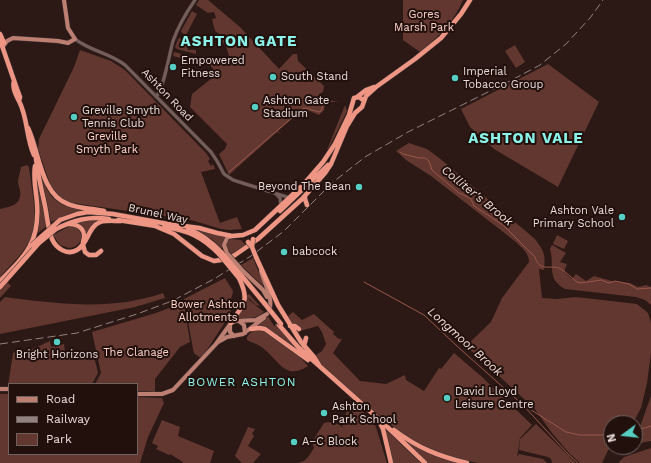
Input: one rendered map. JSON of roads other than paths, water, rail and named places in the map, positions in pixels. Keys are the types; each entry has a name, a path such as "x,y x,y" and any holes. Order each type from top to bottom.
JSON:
{"highway":[{"path":"155,226 174,234 202,256 214,261 235,255 258,239 306,194 325,173 333,159 347,126 359,108 363,105 363,100 376,87 436,43 461,14 470,0"},
{"path":"0,34 20,97 19,101 34,150 52,238 57,246 64,251 74,252 83,245 93,227 99,222 121,221"},
{"path":"0,40 4,47"},
{"path":"235,236 256,230 312,175 335,144 349,115 353,100 366,90 376,87"},
{"path":"357,97 361,97 363,100"},
{"path":"352,105 355,108 359,108"},
{"path":"34,150 47,184 59,200 77,207 100,210 113,214"},
{"path":"323,152 333,153 337,150"},
{"path":"250,240 298,195 333,159"},
{"path":"32,245 38,224 34,169 36,160"},
{"path":"306,194 305,200 307,205"},
{"name":"Brunel Way","path":"0,281 32,245 60,220 77,214 88,212 113,214 177,225 196,232 206,238 223,254 298,347 322,370 378,418"},
{"name":"Brunel Way","path":"0,287 39,243 56,229 77,220 92,218 121,221 188,232 223,254"},
{"path":"65,224 76,224 81,227 84,233 83,243 74,252"},
{"path":"177,225 238,233 256,230"},
{"path":"209,230 250,240"},
{"path":"250,240 258,263 263,270 278,305 290,326 322,370"},
{"path":"83,245 85,252 90,256 96,255 101,251"},
{"path":"230,323 245,299 241,275"},
{"path":"290,326 295,326 299,329"},
{"path":"251,330 259,328 265,329 322,370"},
{"path":"304,346 306,338"},
{"path":"378,418 382,426 391,463"},
{"path":"378,418 425,463"},
{"path":"378,418 405,438 430,452 467,463"}],"main road":[{"path":"4,47 7,41 13,38 68,43 75,39 68,28 64,0"},
{"path":"223,254 224,244 227,238 235,236"},
{"path":"216,344 225,338 240,336 251,330 267,314 270,303 258,263"},
{"path":"241,275 263,290 270,303"},
{"path":"138,394 162,394 173,390 216,344 230,323 256,320 267,314"},
{"path":"238,321 244,325 245,333"},
{"path":"230,323 230,332 234,336"}],"street":[{"path":"156,97 161,90 176,34 185,15 195,0"},
{"name":"Ashton Road","path":"75,39 81,44 122,63 211,152 224,174 233,180 275,194"},
{"path":"275,194 290,198"},
{"path":"275,194 279,197 281,206"}],"waterway":[{"name":"Colliter's Brook","path":"229,172 302,109 306,108 319,112 321,111 324,103 327,102"},
{"name":"Colliter's Brook","path":"400,152 419,158 425,158 429,161 432,170 460,194 471,199 474,206 503,225 535,257 539,265 559,268 577,282 581,283 601,280 609,283 615,281 629,284 637,289 651,288"},
{"name":"Longmoor Brook","path":"364,282 424,315 523,405 578,463"},
{"path":"525,406 566,432 580,435 603,435"},
{"path":"643,428 651,426"}],"railway":[{"path":"0,344 77,333 172,301 214,279 251,256 284,231 332,183 365,157 408,132 540,65 566,44 590,18 603,0"}],"place":[{"name":"Empowered Fitness","path":"173,67"},
{"name":"South Stand","path":"273,77"},
{"name":"Imperial Tobacco Group","path":"455,78"},
{"name":"Ashton Gate Stadium","path":"255,107"},
{"name":"Greville Smyth Tennis Club","path":"74,117"},
{"name":"Beyond The Bean","path":"359,187"},
{"name":"Ashton Vale Primary School","path":"622,217"},
{"name":"babcock","path":"284,252"},
{"name":"Bright Horizons","path":"57,342"},
{"name":"David Lloyd Leisure Centre","path":"447,398"},
{"name":"Ashton Park School","path":"324,413"},
{"name":"A–C Block","path":"294,442"}],"district":[{"name":"ASHTON GATE","path":"239,42"},
{"name":"ASHTON VALE","path":"526,139"},
{"name":"BOWER ASHTON","path":"242,382"}],"park label":[{"name":"Gores Marsh Park","path":"424,21"},
{"name":"Greville Smyth Park","path":"107,143"},
{"name":"Bower Ashton Allotments","path":"208,311"},
{"name":"The Clanage","path":"136,353"}]}
